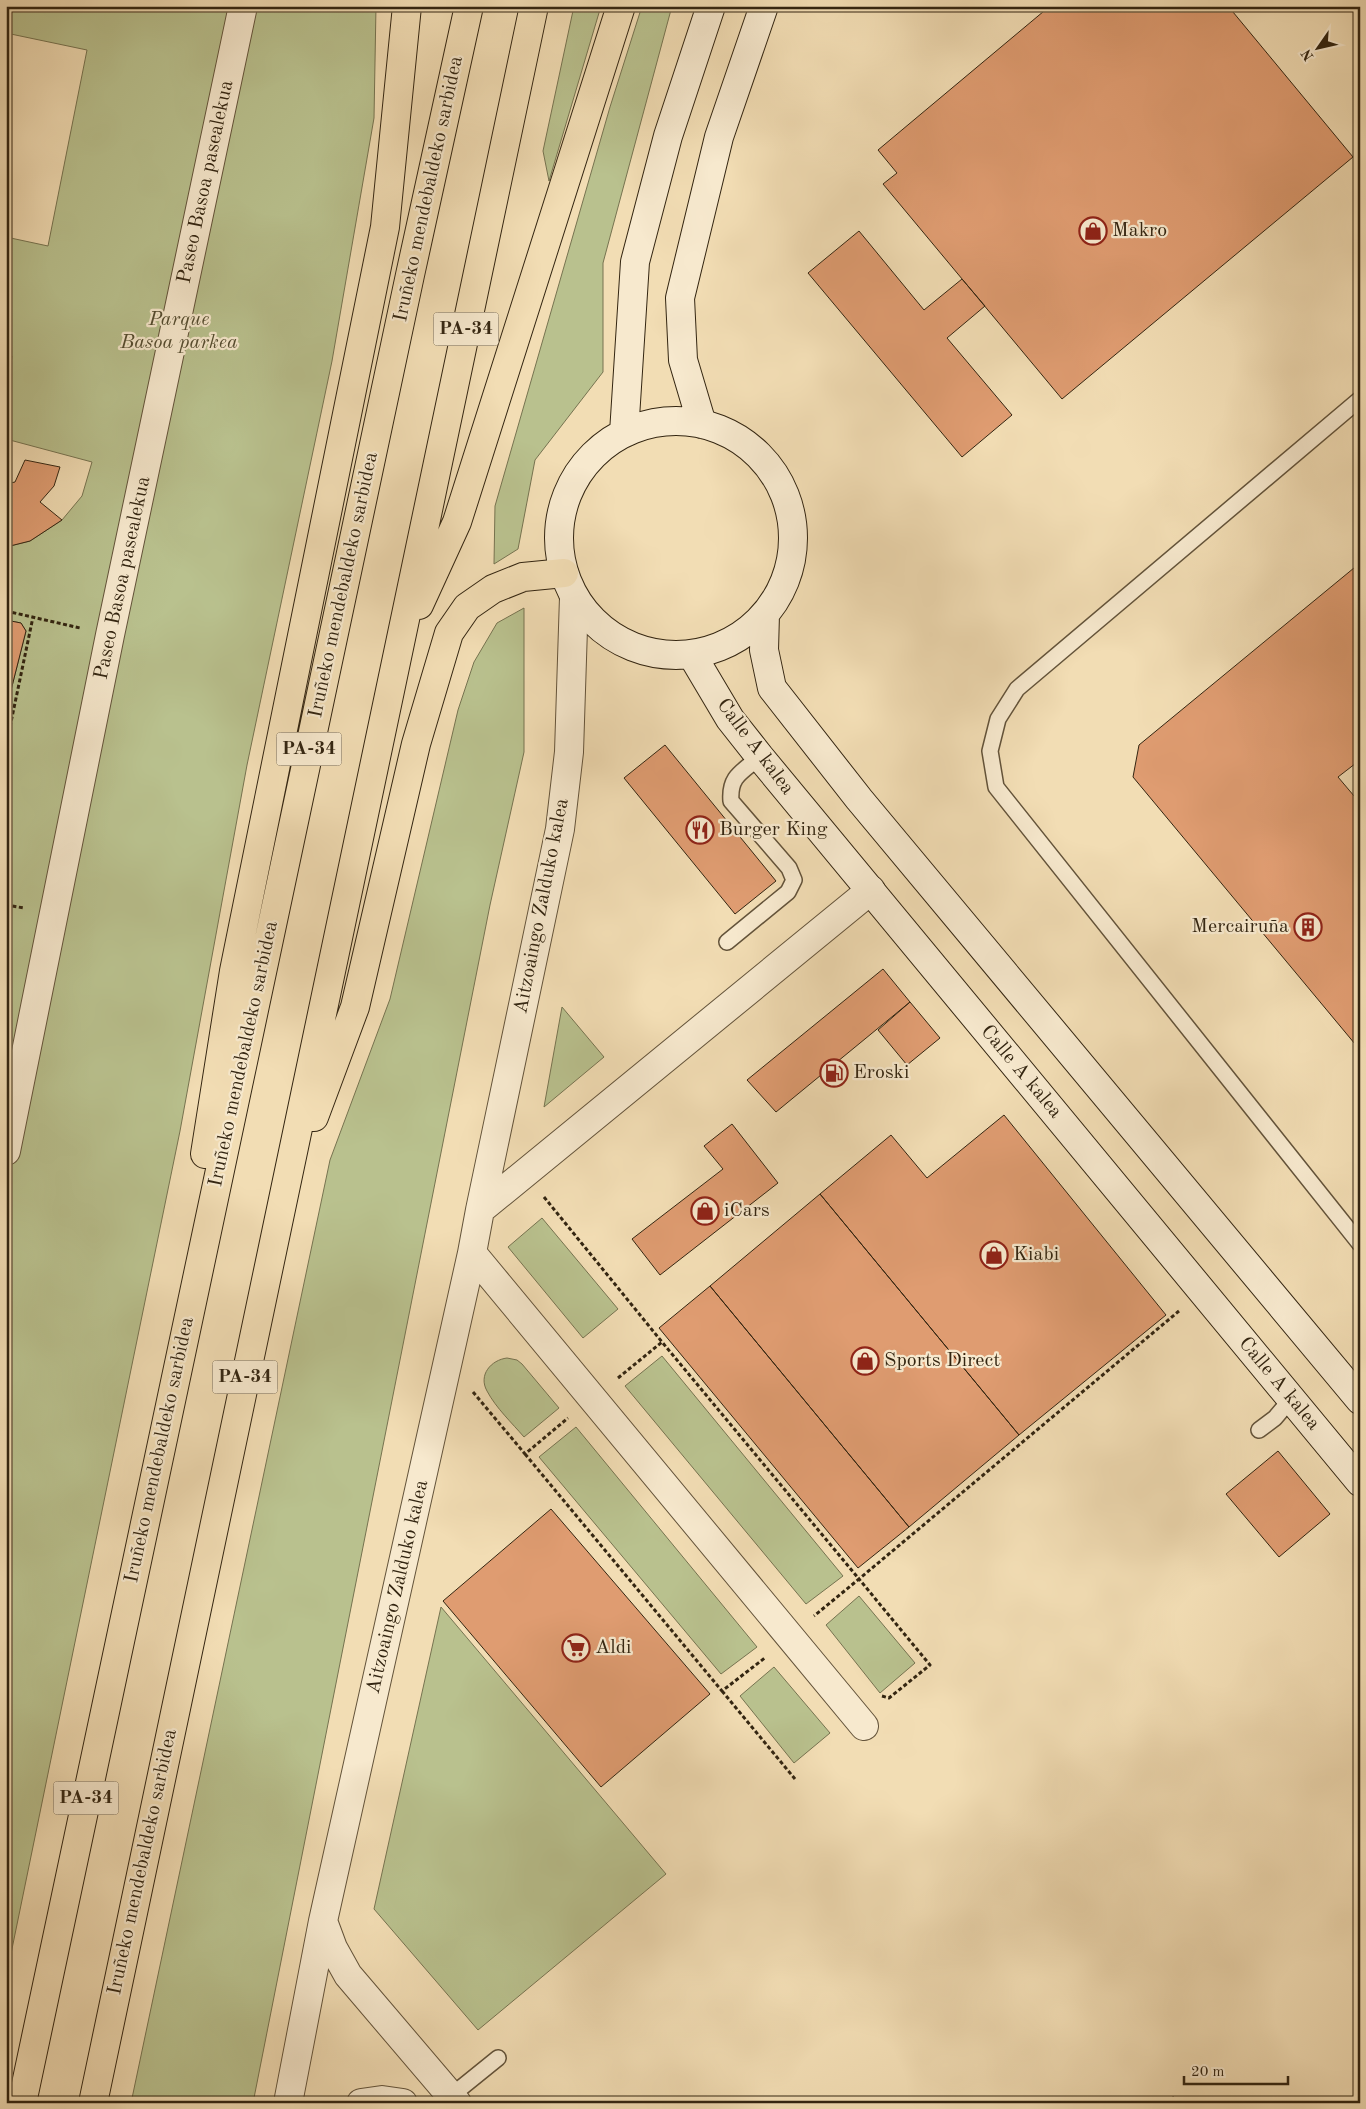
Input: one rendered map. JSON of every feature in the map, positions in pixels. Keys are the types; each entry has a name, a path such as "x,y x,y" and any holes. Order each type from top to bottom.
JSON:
{"highway":[{"path":"150,1492 234,971 384,227 407,6"},
{"name":"Iruñeko mendebaldeko sarbidea","path":"22,2103 150,1492 469,6"},
{"name":"Iruñeko mendebaldeko sarbidea","path":"93,2103 534,6"},
{"path":"398,652 457,522 621,6"},
{"path":"282,1205 355,1007 416,744 449,633 467,607 493,589 523,578 569,585"}],"street":[{"name":"Paseo Basoa pasealekua","path":"6,1151 110,635 243,6"},
{"path":"624,433 635,262 668,136 712,6"},
{"path":"702,424 683,360 680,298 719,137 764,6"},
{"path":"682,421 702,424 739,439 768,466 787,502 793,541 785,580 766,614 744,634 720,648 692,655 657,654 624,644 596,624 569,585 559,553 560,517 572,483 594,453 624,433 662,422 682,421"},
{"name":"Aitzoaingo Zalduko kalea","path":"288,2103 323,1921 472,1253 560,829 568,752 569,585"},
{"path":"766,614 764,650 772,688 859,799 1360,1400"},
{"name":"Calle A kalea","path":"692,655 730,719 760,757 1360,1482"},
{"path":"480,1210 871,890"},
{"path":"472,1253 864,1726"},
{"path":"323,1921 332,1948 348,1975 454,2099"},
{"path":"360,2103 382,2100 403,2103"}],"lane":[{"path":"1360,399 1016,690 998,718 990,751 996,787 1360,1244"},
{"path":"727,942 788,892 794,880 789,868 731,801 730,787 737,777 760,757"},
{"path":"1259,1430 1275,1418 1291,1399"},
{"path":"454,2099 498,2058"}],"path":[{"path":"6,611 110,635"},
{"path":"6,746 33,617"},
{"path":"544,1197 930,1664 889,1698"},
{"path":"811,1619 1181,1309"},
{"path":"613,1382 662,1342"},
{"path":"470,1388 796,1779"},
{"path":"525,1454 572,1415"},
{"path":"722,1691 770,1653"},
{"path":"1172,2097 1177,2103"}],"green space":[{"name":"Parque Basoa parkea","path":"6,6 376,6 374,118 332,361 247,765 180,1131 6,1978 6,710 26,631 21,623 6,620 6,547 30,541 62,520 82,496 92,462 6,439 6,404 12,356 6,352 6,237 48,246 87,50 6,33"},
{"path":"574,6 601,6 549,181 543,151"},
{"path":"642,6 672,6 603,263 603,372 535,460 518,549 494,564 495,506 610,107"},
{"path":"524,608 524,752 490,905 253,2103 131,2103 330,1160 390,999 458,710 474,662 497,623"},
{"path":"562,1007 604,1057 544,1107"},
{"path":"542,1218 618,1309 583,1338 508,1247"},
{"path":"662,1356 843,1576 806,1604 625,1386"},
{"path":"507,1358 517,1360 522,1364 559,1408 524,1437 495,1403 485,1385 485,1374 491,1365"},
{"path":"576,1427 757,1647 721,1674 539,1457"},
{"path":"859,1596 915,1663 880,1693 826,1625"},
{"path":"441,1607 666,1874 478,2030 374,1909"},
{"path":"774,1667 830,1733 794,1763 740,1696"}],"building":[{"name":"Makro","path":"1050,6 1228,6 1353,157 1062,399 883,184 897,173 878,150"},
{"path":"859,231 924,310 962,279 985,306 947,338 1012,415 962,457 808,273"},
{"path":"25,460 60,467 54,486 40,502 62,520 30,541 6,547 6,484 15,482"},
{"name":"Mercairuña","path":"1360,563 1360,760 1338,777 1360,803 1360,1050 1133,777 1139,745"},
{"path":"6,620 21,623 26,631 6,710"},
{"name":"Burger King","path":"665,745 776,881 735,914 624,778"},
{"path":"883,969 910,1002 776,1112 747,1080"},
{"path":"910,1002 940,1038 907,1065 878,1030"},
{"name":"Kiabi","path":"1004,1115 1166,1315 1019,1435 820,1194 891,1135 927,1178"},
{"name":"iCars","path":"732,1124 778,1183 660,1275 632,1239 723,1169 704,1146"},
{"name":"Sports Direct","path":"820,1194 1019,1435 909,1527 710,1286"},
{"path":"710,1286 909,1527 858,1568 659,1328"},
{"path":"1278,1451 1330,1514 1279,1557 1226,1494"},
{"name":"Aldi","path":"551,1509 710,1694 601,1787 443,1601"}],"place":[{"name":"Makro","path":"1093,231"},
{"name":"Burger King","path":"700,830"},
{"name":"Mercairuña","path":"1308,927"},
{"name":"Eroski","path":"834,1073"},
{"name":"iCars","path":"705,1211"},
{"name":"Kiabi","path":"994,1255"},
{"name":"Sports Direct","path":"865,1361"},
{"name":"Aldi","path":"576,1648"}]}
